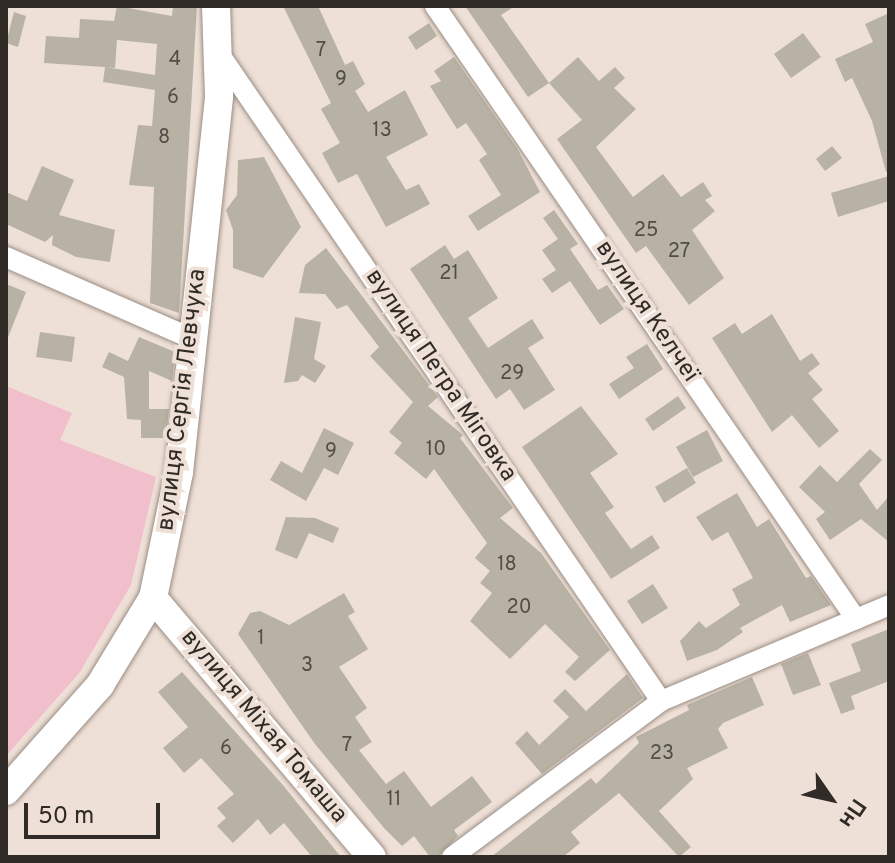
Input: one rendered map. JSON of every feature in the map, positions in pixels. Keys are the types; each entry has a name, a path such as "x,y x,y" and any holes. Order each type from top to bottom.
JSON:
{"main road":[{"name":"вулиця Сергія Левчука","path":"6,791 100,685 153,598 179,472 219,96 216,6"},
{"name":"вулиця Міхая Томаша","path":"153,598 372,857"}],"street":[{"name":"вулиця Келчеї","path":"435,6 856,619"},
{"name":"вулиця Петра Міговка","path":"218,52 661,701"},
{"path":"6,257 193,339"},
{"path":"452,857 661,701 889,605"}],"shaded area":[{"path":"6,386 72,413 60,440 156,477 131,585 80,672 6,756"}],"building":[{"path":"117,6 172,16 173,6 197,6 179,313 150,303 154,187 129,185 138,125 152,126 155,90 103,82 105,67 44,63 46,36 79,38 80,19 114,21","holes":["117,40 157,44 155,75 105,67 115,68"]},
{"path":"283,6 318,6 345,65 353,61 365,84 355,91 368,112 405,90 428,135 386,157 406,190 419,184 430,204 386,227 357,174 338,183 322,153 340,143 321,109 331,103"},
{"path":"465,6 515,6 501,15 549,83 528,97"},
{"path":"14,12 26,16 18,47 6,43"},
{"path":"889,13 889,171 886,172 872,121 852,78 845,82 835,59 873,42 865,24"},
{"path":"429,23 437,36 416,50 408,37"},
{"path":"803,33 821,57 791,78 774,54"},
{"path":"454,57 517,148 540,192 478,231 468,216 501,195 479,160 487,154 466,123 457,129 430,86 441,81 434,71"},
{"path":"578,57 599,81 615,67 625,78 614,88 636,109 596,147 633,197 663,174 681,197 703,182 712,196 705,200 715,211 692,230 724,278 689,305 646,246 636,253 557,139 582,120 549,83"},
{"path":"832,146 842,158 825,171 816,159"},
{"path":"264,157 301,227 263,278 233,268 233,230 226,210 237,195 238,160"},
{"path":"42,166 74,180 59,215 115,230 110,262 76,257 52,245 53,235 45,242 6,224 6,192 27,201"},
{"path":"889,176 889,201 838,217 831,193"},
{"path":"554,210 578,244 570,249 598,290 607,285 624,309 600,325 570,281 552,293 542,279 556,270 542,250 558,239 543,218"},
{"path":"445,245 454,259 468,250 498,298 468,318 488,348 532,319 544,338 528,348 555,390 524,410 510,389 496,399 410,269"},
{"path":"326,248 438,397 428,406 463,435 460,438 513,508 500,518 541,553 610,650 575,681 565,672 579,657 545,624 510,659 470,621 492,593 480,583 490,571 475,558 487,543 434,469 426,479 394,453 402,443 389,432 413,402 370,356 379,347 347,305 337,309 325,294 299,293 305,265"},
{"path":"6,284 26,292 7,340 6,340"},
{"path":"772,314 800,361 812,353 820,364 808,373 823,390 812,399 839,431 819,448 792,415 772,432 712,338 735,323 742,334"},
{"path":"295,317 321,322 314,359 326,366 315,383 302,375 298,381 284,383"},
{"path":"40,332 75,337 72,362 36,357"},
{"path":"139,337 175,352 172,381 149,371 149,409 169,409 166,438 141,438 141,420 127,419 124,377 102,367 109,352 128,361"},
{"path":"647,344 663,369 619,399 609,384 634,368 626,357"},
{"path":"678,396 686,408 653,431 645,419"},
{"path":"581,406 618,454 590,473 614,507 605,513 631,549 652,535 660,548 611,579 522,447"},
{"path":"324,428 354,443 338,475 324,468 306,501 270,480 281,461 302,473"},
{"path":"707,430 723,461 693,477 676,447"},
{"path":"870,449 882,460 859,484 877,510 889,496 889,542 861,519 830,540 816,519 825,512 799,487 820,465 837,482"},
{"path":"687,468 696,483 664,503 655,487"},
{"path":"737,493 757,527 769,519 806,578 811,576 831,605 790,622 782,605 740,628 743,632 717,650 687,661 680,641 699,621 706,628 740,605 732,589 753,578 728,532 712,541 696,517"},
{"path":"286,517 315,518 339,528 333,543 309,533 297,559 275,550"},
{"path":"653,584 668,608 642,624 627,601"},
{"path":"344,593 355,612 348,616 368,649 339,667 367,708 355,717 372,742 359,750 386,784 404,771 431,807 472,776 492,802 454,830 458,836 438,857 430,857 414,836 402,846 384,828 315,744 238,634 250,613 260,611 289,625"},
{"path":"889,629 889,681 851,696 855,709 841,714 829,683 861,671 851,644"},
{"path":"808,653 821,685 793,695 781,664"},
{"path":"182,672 282,784 341,857 312,857 284,823 270,835 258,819 233,843 217,826 226,818 217,808 234,794 201,758 184,773 163,748 188,727 158,692"},
{"path":"627,674 643,698 542,774 515,743 527,731 539,745 569,717 553,701 565,689 586,711"},
{"path":"752,677 764,705 723,723 718,729 728,748 687,768 693,779 659,811 691,847 679,857 619,793 571,832 580,843 563,857 491,857 591,778 596,784 639,743 636,737 689,710 687,705"}]}
